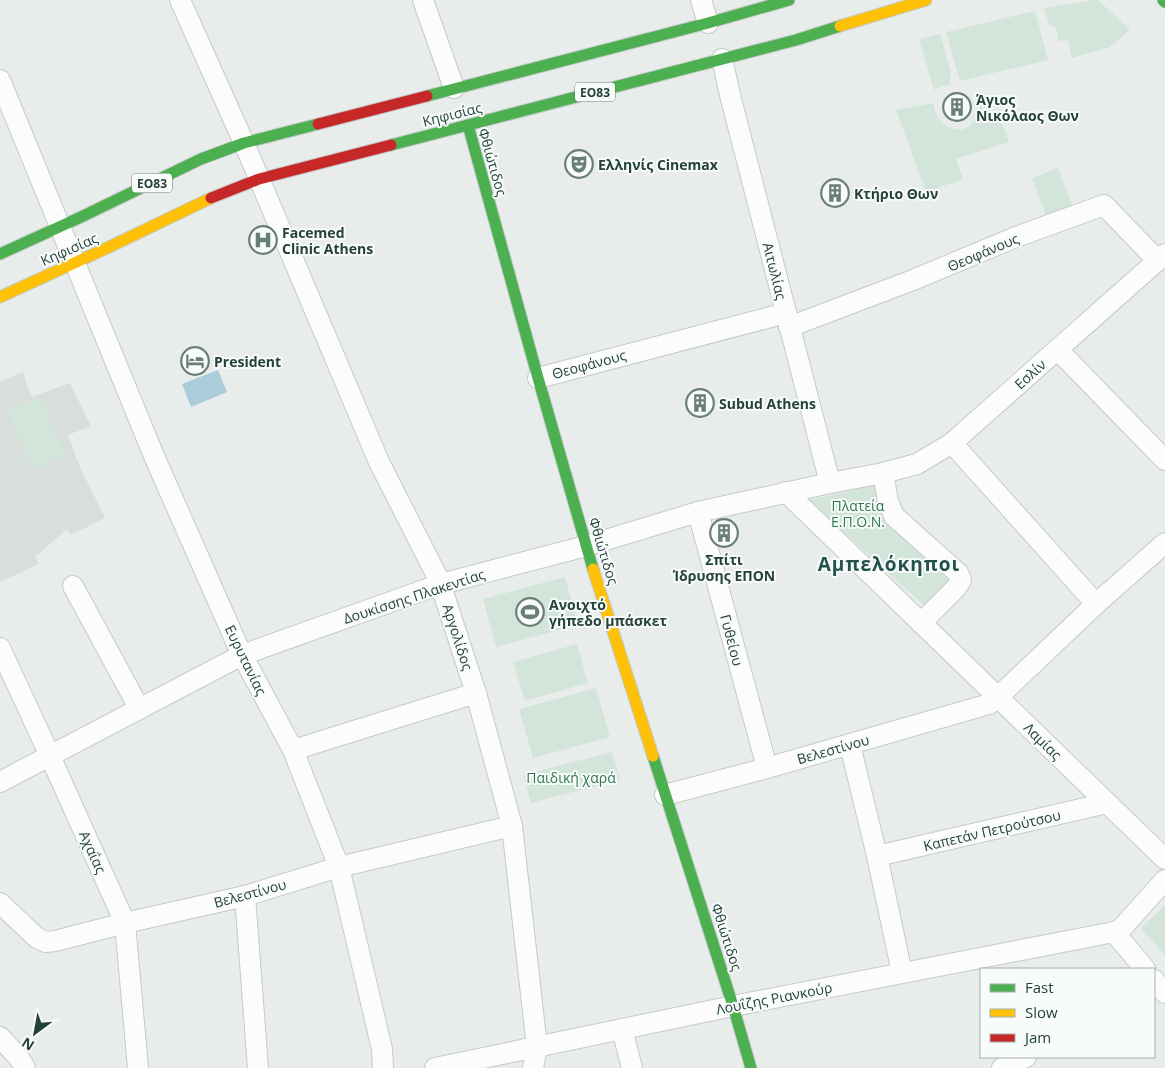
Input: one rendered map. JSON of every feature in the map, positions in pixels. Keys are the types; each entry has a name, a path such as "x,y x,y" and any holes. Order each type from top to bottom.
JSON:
{"main road":[{"name":"Κηφισίας","path":"0,254 201,159 244,143 708,23 789,0"},
{"name":"Κηφισίας","path":"0,297 218,195 259,179 722,60 796,40 926,0"},
{"name":"Φθιώτιδος","path":"468,126 586,546 733,1006 751,1068"}],"street":[{"name":"Αργολίδος","path":"180,0 244,143 378,462 440,584 476,693 512,826 537,1047 533,1068"},
{"path":"423,0 454,88"},
{"path":"701,0 708,23"},
{"name":"Αιτωλίας","path":"722,60 830,483"},
{"name":"Ευρυτανίας","path":"0,80 4,102 60,226 154,456 242,655 293,750 340,867 382,1049 383,1068"},
{"name":"Θεοφάνους","path":"538,378 788,320 914,280 1016,237 1104,205 1161,257"},
{"name":"Εσλίν","path":"883,473 917,464 952,443 1161,257"},
{"path":"1058,350 1165,460"},
{"path":"952,443 1096,604"},
{"path":"883,473 888,501 894,516 958,573 961,580 956,588 921,623"},
{"name":"Δουκίσσης Πλακεντίας","path":"0,782 242,655 440,584 586,546 698,512 883,473"},
{"name":"Λαμίας","path":"786,492 1165,858"},
{"name":"Γυθείου","path":"698,512 767,768"},
{"name":"Βελεστίνου","path":"665,796 989,704 1096,604 1165,543"},
{"path":"73,586 139,708"},
{"name":"Αχαΐας","path":"0,648 125,923 138,1068"},
{"path":"293,750 476,693"},
{"path":"850,745 877,856 902,973"},
{"name":"Καπετάν Πετρούτσου","path":"877,856 1107,803"},
{"name":"Βελεστίνου","path":"0,903 37,938 46,942 56,941 125,923 245,896 340,867 512,826"},
{"path":"1144,968 1114,932 1120,930 1165,880"},
{"path":"245,896 258,1068"},
{"name":"Λουΐζης Ριανκούρ","path":"435,1068 733,1006 1114,932"},
{"path":"622,1029 632,1068"},
{"path":"0,1037 19,1058 25,1068"},
{"path":"1002,1068 1024,1058"}],"shaded area":[{"path":"23,372 32,397 70,383 91,426 68,435 79,465 105,518 71,535 67,529 35,557 39,564 0,582 0,382"}],"green space":[{"path":"1098,0 1130,30 1108,48 1072,58 1068,40 1058,41 1056,27 1049,25 1044,8"},
{"path":"1035,11 1048,60 960,81 946,32"},
{"path":"940,34 951,72 950,85 941,86 934,90 919,39"},
{"path":"933,103 936,115 942,123 956,129 966,128 972,123 981,104 986,123 1001,120 1009,142 956,159 963,179 926,192 896,110"},
{"path":"1058,168 1073,208 1047,218 1032,178"},
{"path":"40,396 66,456 33,470 7,410"},
{"name":"Πλατεία Ε.Π.Ο.Ν.","path":"877,485 884,521 952,583 928,609 809,500"},
{"name":"Ανοιχτό γήπεδο μπάσκετ","path":"565,577 578,625 496,647 483,599"},
{"path":"577,644 588,683 525,701 513,662"},
{"path":"596,688 610,737 533,758 519,709"},
{"name":"Παιδική χαρά","path":"612,752 620,780 531,803 523,775"},
{"path":"1165,905 1165,955 1141,928"}],"water":[{"path":"218,370 227,392 191,407 182,384"}],"traffic: fast":[{"path":"427,96 789,0"},
{"path":"391,145 796,40 840,26"},
{"path":"0,254 201,159 244,143 318,124"},
{"path":"468,125 593,569"},
{"path":"653,756 751,1068"}],"traffic: slow":[{"path":"840,26 926,0"},
{"path":"0,297 211,198"},
{"path":"593,569 653,756"}],"traffic: jam":[{"path":"318,124 427,96"},
{"path":"211,198 259,179 391,145"}],"place":[{"name":"Άγιος Νικόλαος Θων","path":"957,107"},
{"name":"Ελληνίς Cinemax","path":"579,164"},
{"name":"Κτήριο Θων","path":"835,193"},
{"name":"Facemed Clinic Athens","path":"263,240"},
{"name":"President","path":"195,361"},
{"name":"Subud Athens","path":"700,403"},
{"name":"Σπίτι Ίδρυσης ΕΠΟΝ","path":"724,533"},
{"name":"Ανοιχτό γήπεδο μπάσκετ","path":"530,612"}],"district":[{"name":"Αμπελόκηποι","path":"889,564"}]}
